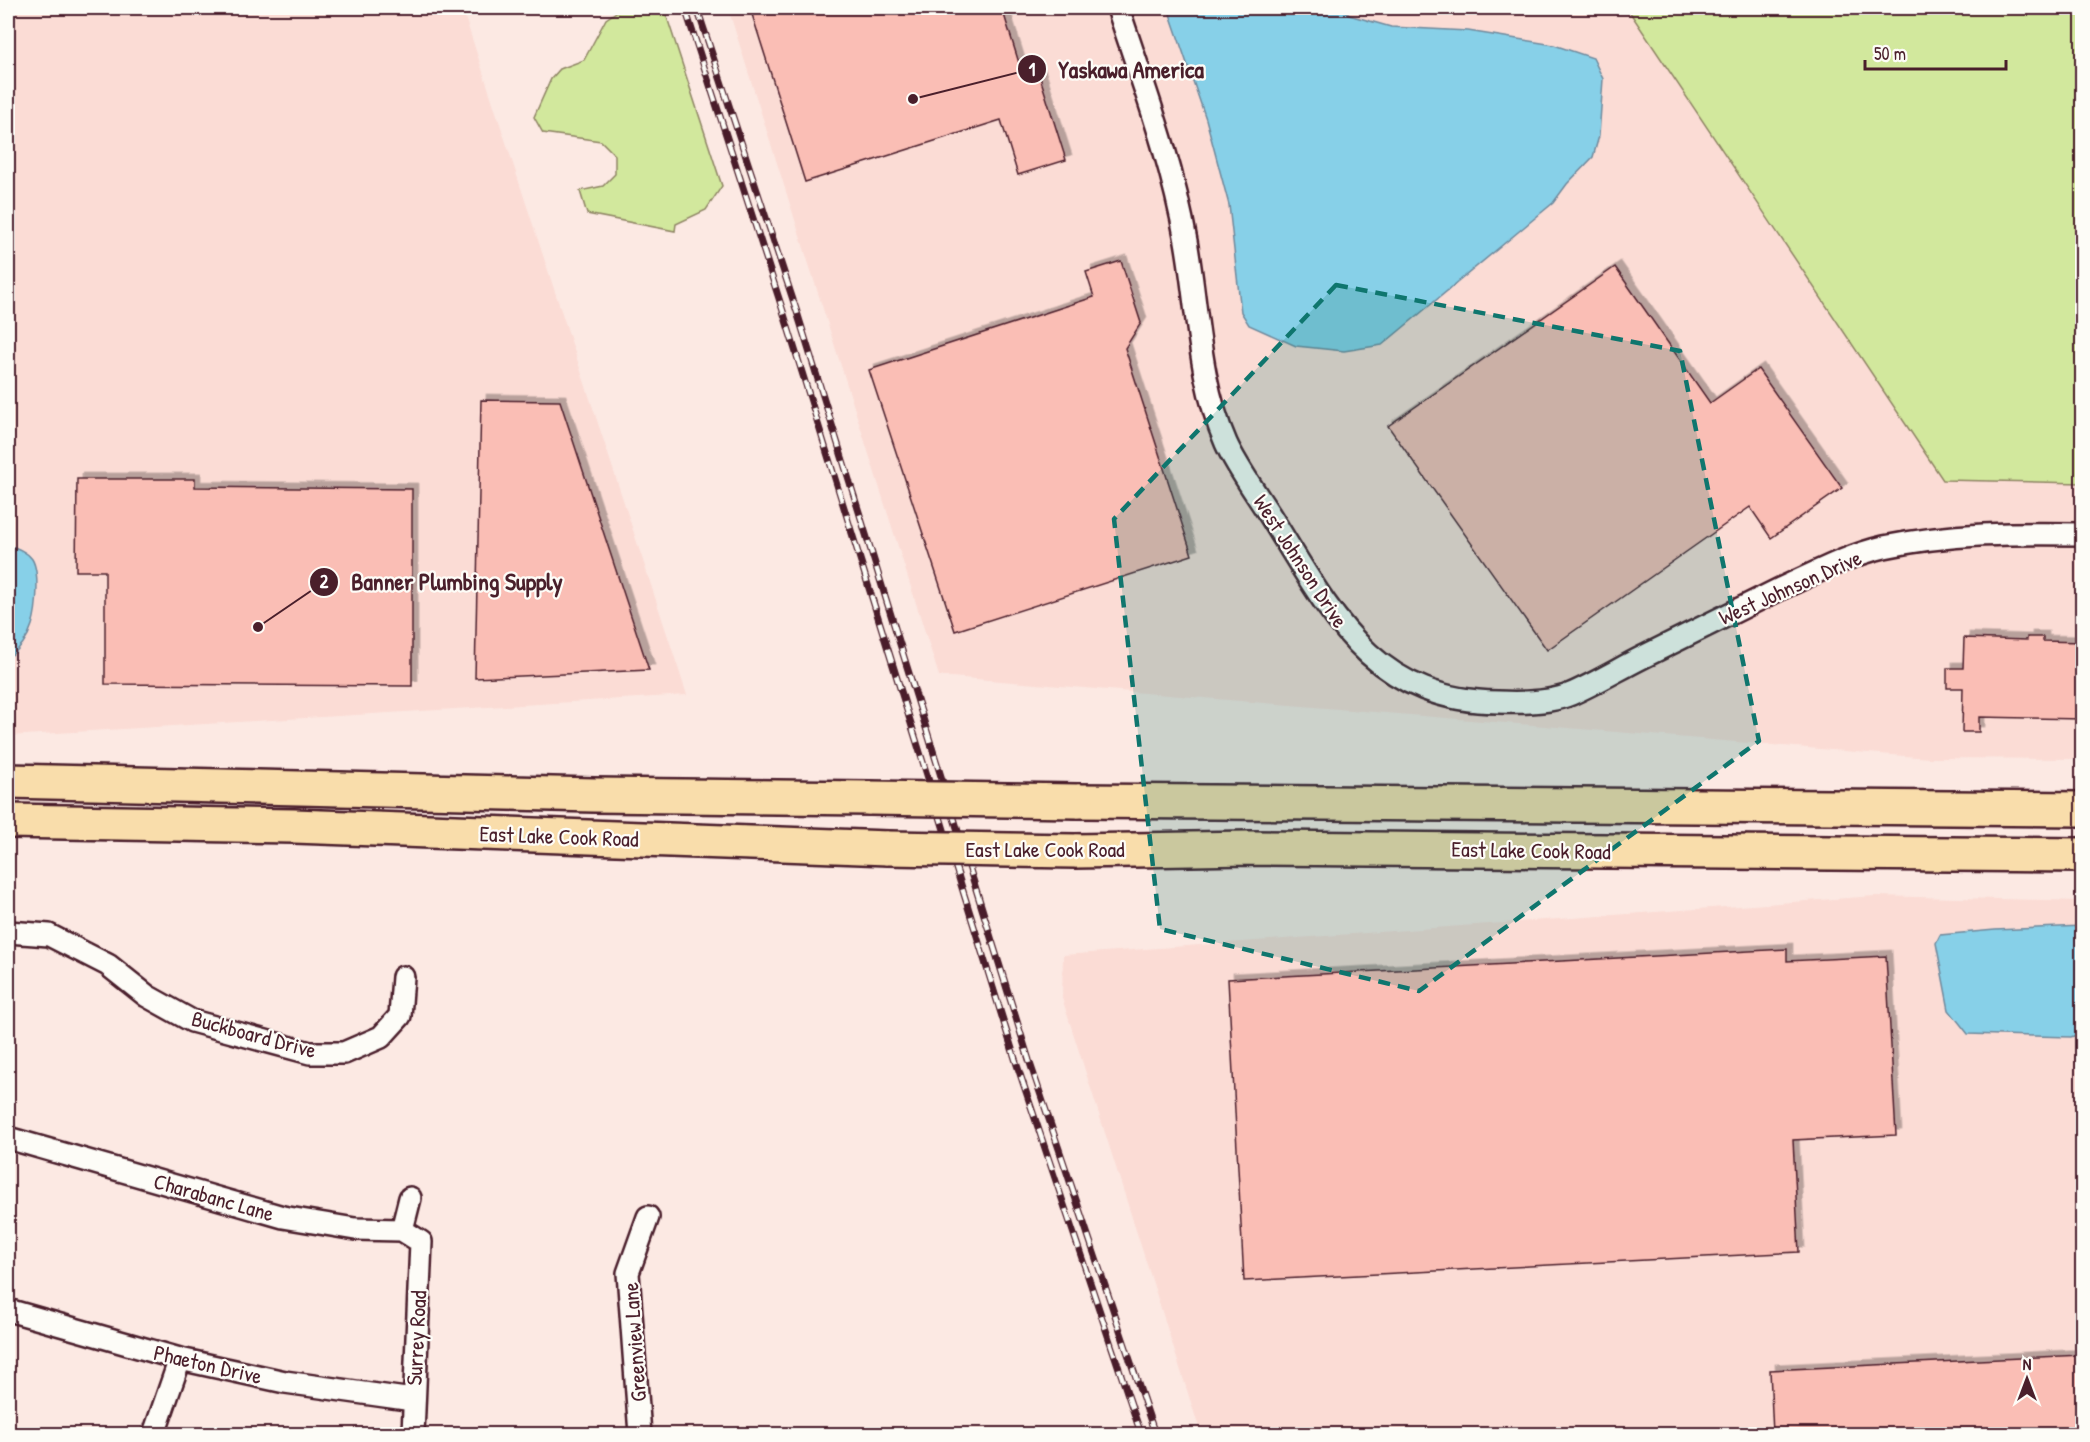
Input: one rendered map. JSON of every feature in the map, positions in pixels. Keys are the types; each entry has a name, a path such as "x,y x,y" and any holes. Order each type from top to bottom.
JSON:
{"main road":[{"name":"East Lake Cook Road","path":"8,781 594,795 2082,809"},
{"name":"East Lake Cook Road","path":"8,821 294,826 888,848 1075,851 1249,848 2082,855"}],"street":[{"name":"West Johnson Drive","path":"1118,8 1162,143 1186,239 1200,352 1212,403 1227,445 1319,596 1353,641 1385,668 1414,686 1449,698 1477,702 1521,703 1567,696 1714,621 1831,565 1882,547 1993,533 2082,534"},
{"name":"Buckboard Drive","path":"8,932 49,935 108,965 147,996 192,1021 310,1053 344,1053 381,1037 400,1016 403,977"},
{"name":"Charabanc Lane","path":"8,1138 283,1217 355,1229 402,1230"},
{"path":"402,1230 410,1198"},
{"name":"Greenview Lane","path":"640,1434 628,1273 648,1217"},
{"name":"Surrey Road","path":"402,1230 421,1242 413,1434"},
{"name":"Phaeton Drive","path":"8,1310 180,1359 285,1382 413,1400"},
{"path":"154,1434 180,1359"}],"highlighted area":[{"path":"1336,285 1680,351 1759,741 1419,991 1160,929 1114,519"}],"shaded area":[{"path":"8,8 462,8 687,695 8,736"},
{"path":"728,8 1627,8 1943,480 2082,483 2082,759 1929,758 939,676"},
{"path":"1875,896 2082,901 2082,1434 1201,1434 1062,998 1063,955"}],"green space":[{"path":"622,8 664,8 722,186 706,210 676,224 675,231 587,214 580,191 603,186 615,174 615,155 601,141 543,133 534,117 551,79 560,69 584,60 606,19"},
{"path":"1627,8 2082,8 2082,483 1943,480"}],"water":[{"path":"1168,8 1342,8 1349,15 1391,27 1468,31 1554,45 1593,58 1603,79 1599,136 1593,157 1567,184 1553,203 1382,345 1344,351 1296,346 1249,325 1241,312 1229,205 1206,119"},
{"path":"8,545 24,552 32,559 35,565 37,591 34,618 30,630 23,643 8,658"},
{"path":"2082,926 2082,1033 2071,1037 1968,1034 1949,1010 1936,943 1940,935"}],"building":[{"path":"750,8 1002,8 1024,79 1039,74 1066,160 1018,175 1001,120 805,182"},
{"path":"1121,261 1141,323 1125,348 1192,555 955,631 869,370 1094,297 1086,272"},
{"path":"1615,267 1710,403 1758,369 1842,488 1771,538 1750,507 1547,650 1388,426"},
{"path":"481,400 560,401 649,670 475,678"},
{"path":"77,479 195,479 195,487 412,489 412,686 105,684 105,571 76,571"},
{"path":"2027,637 2043,637 2043,641 2082,642 2082,719 1979,717 1979,732 1962,732 1963,688 1947,688 1947,668 1963,668 1964,638 2027,640"},
{"path":"1787,949 1787,961 1886,956 1896,1135 1793,1140 1799,1252 1244,1281 1228,979"},
{"path":"2082,1355 2082,1434 1773,1434 1770,1370"}],"railway":[{"path":"685,8 783,311 1017,1065 1141,1434"},
{"path":"697,8 797,312 1029,1060 1155,1434"}],"place":[{"name":"Yaskawa America","path":"913,99"},
{"name":"Banner Plumbing Supply","path":"258,627"}]}
